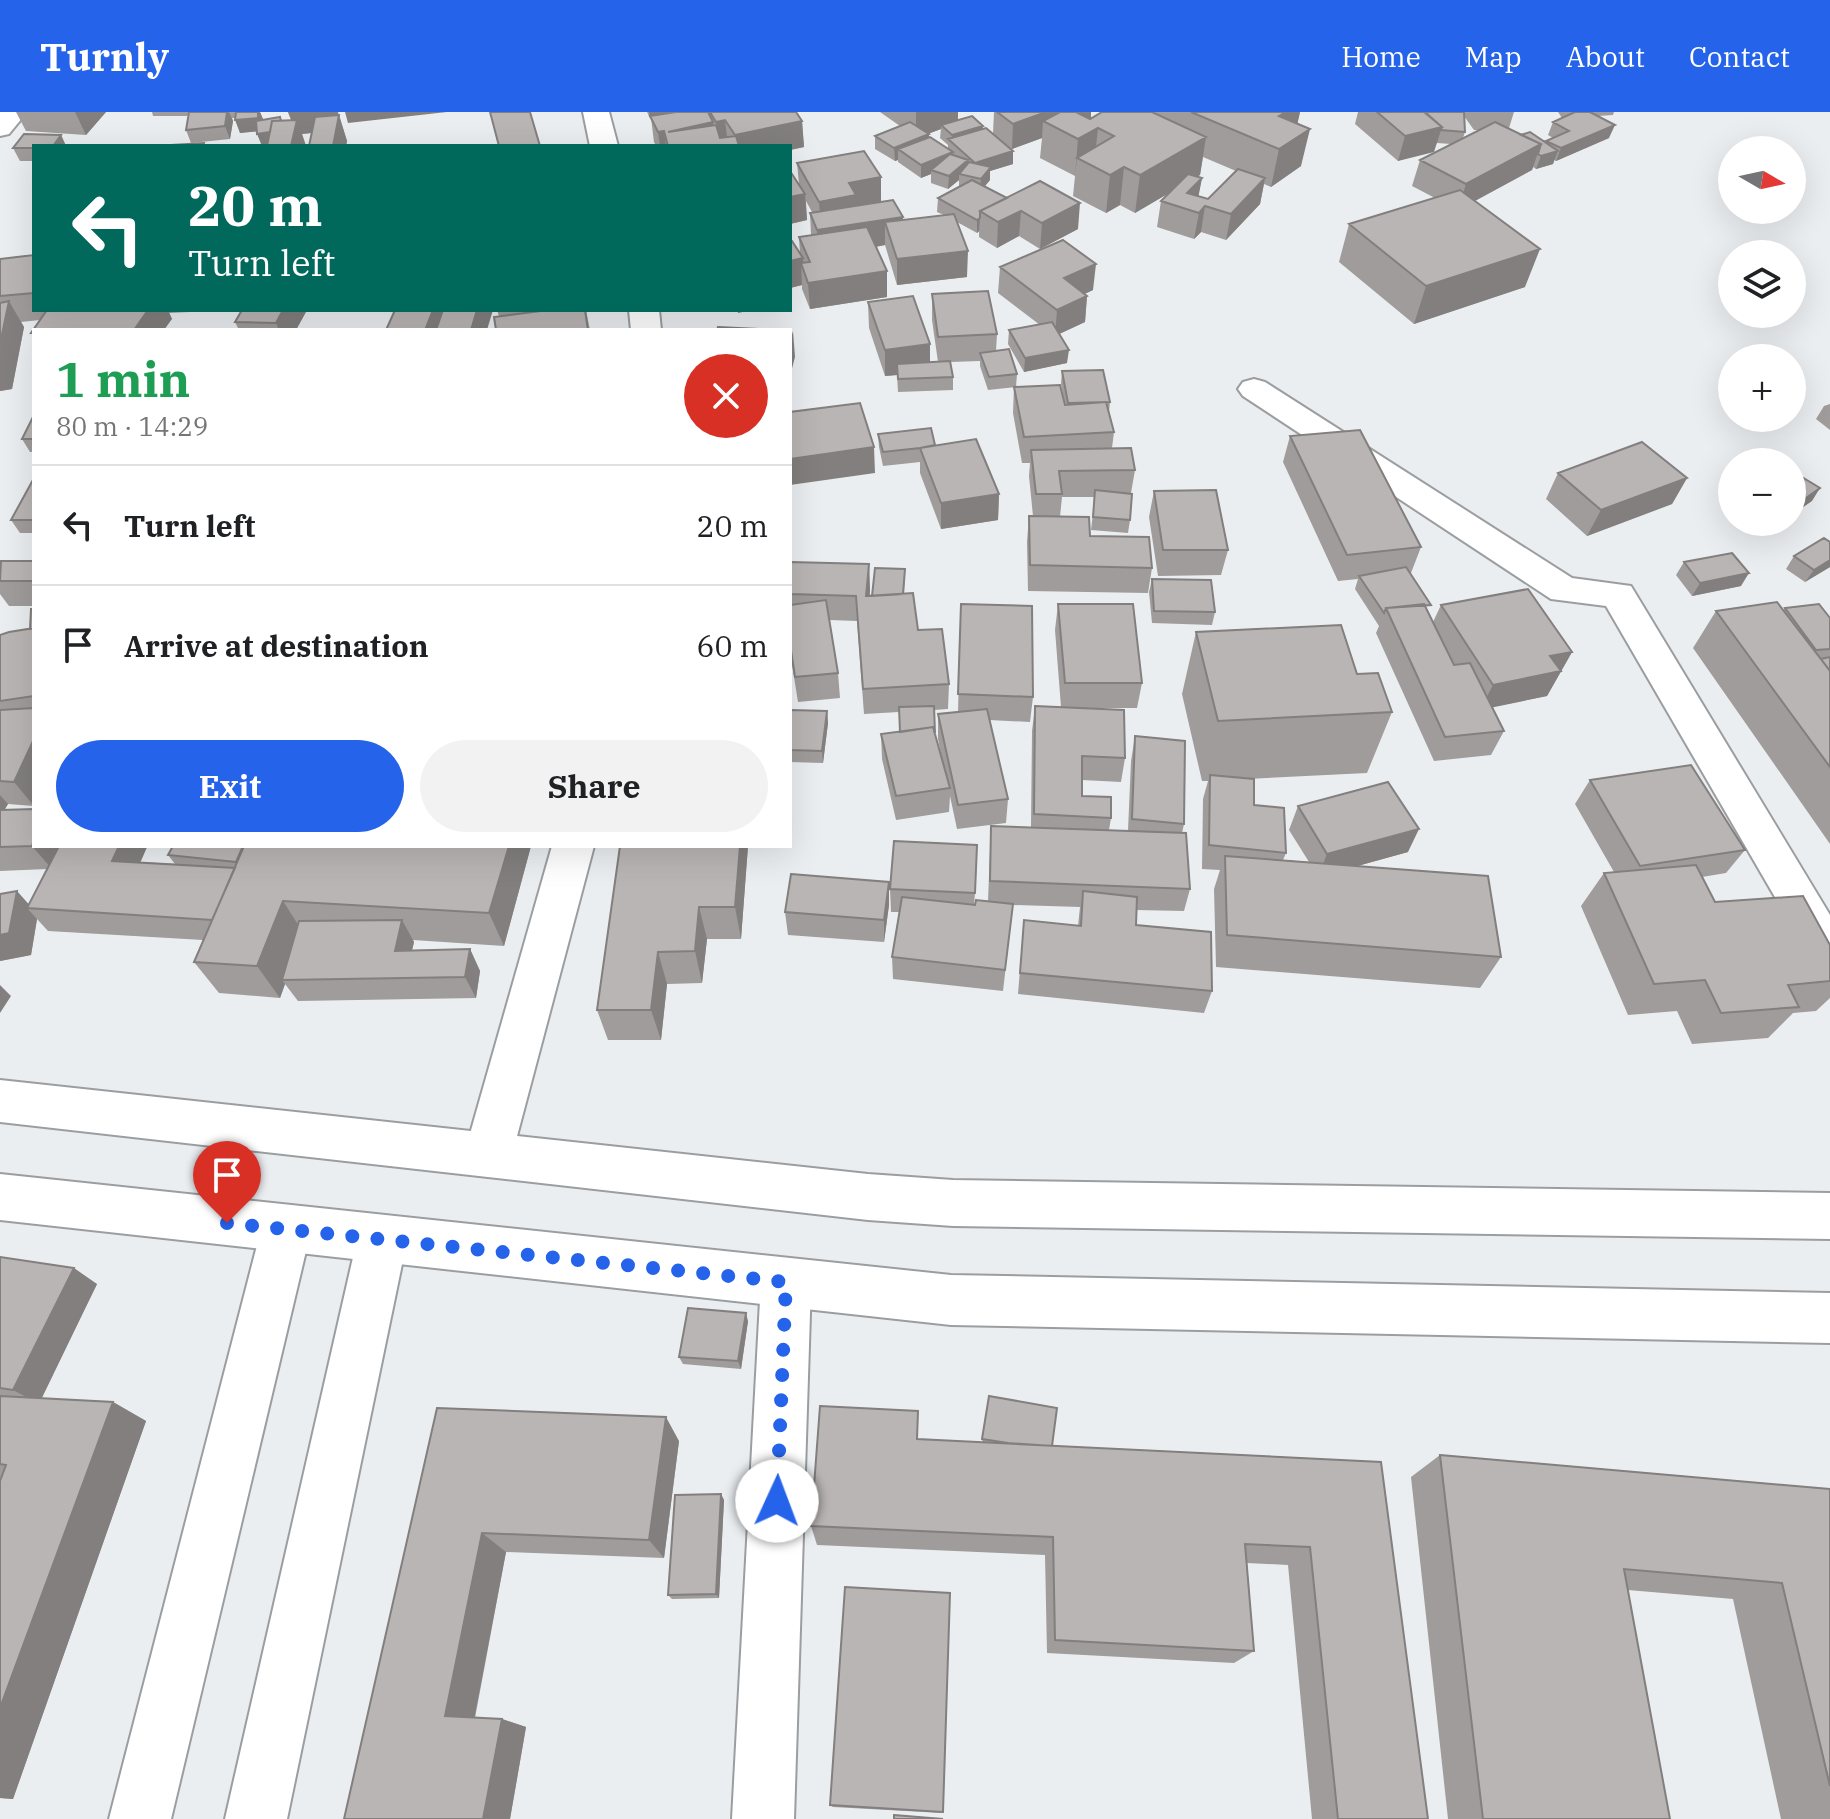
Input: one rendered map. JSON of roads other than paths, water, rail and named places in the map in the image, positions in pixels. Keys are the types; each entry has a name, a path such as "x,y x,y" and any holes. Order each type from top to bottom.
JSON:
{"main road":[{"path":"0,128 14,112"},
{"path":"596,112 604,144"},
{"path":"1254,389 1564,590 1618,595 1830,953"},
{"path":"488,1155 572,848"},
{"path":"0,1101 868,1197 953,1203 1830,1216"},
{"path":"0,1197 951,1300 1830,1318"},
{"path":"140,1819 286,1230"},
{"path":"256,1819 382,1240"},
{"path":"763,1819 786,1282"}]}
